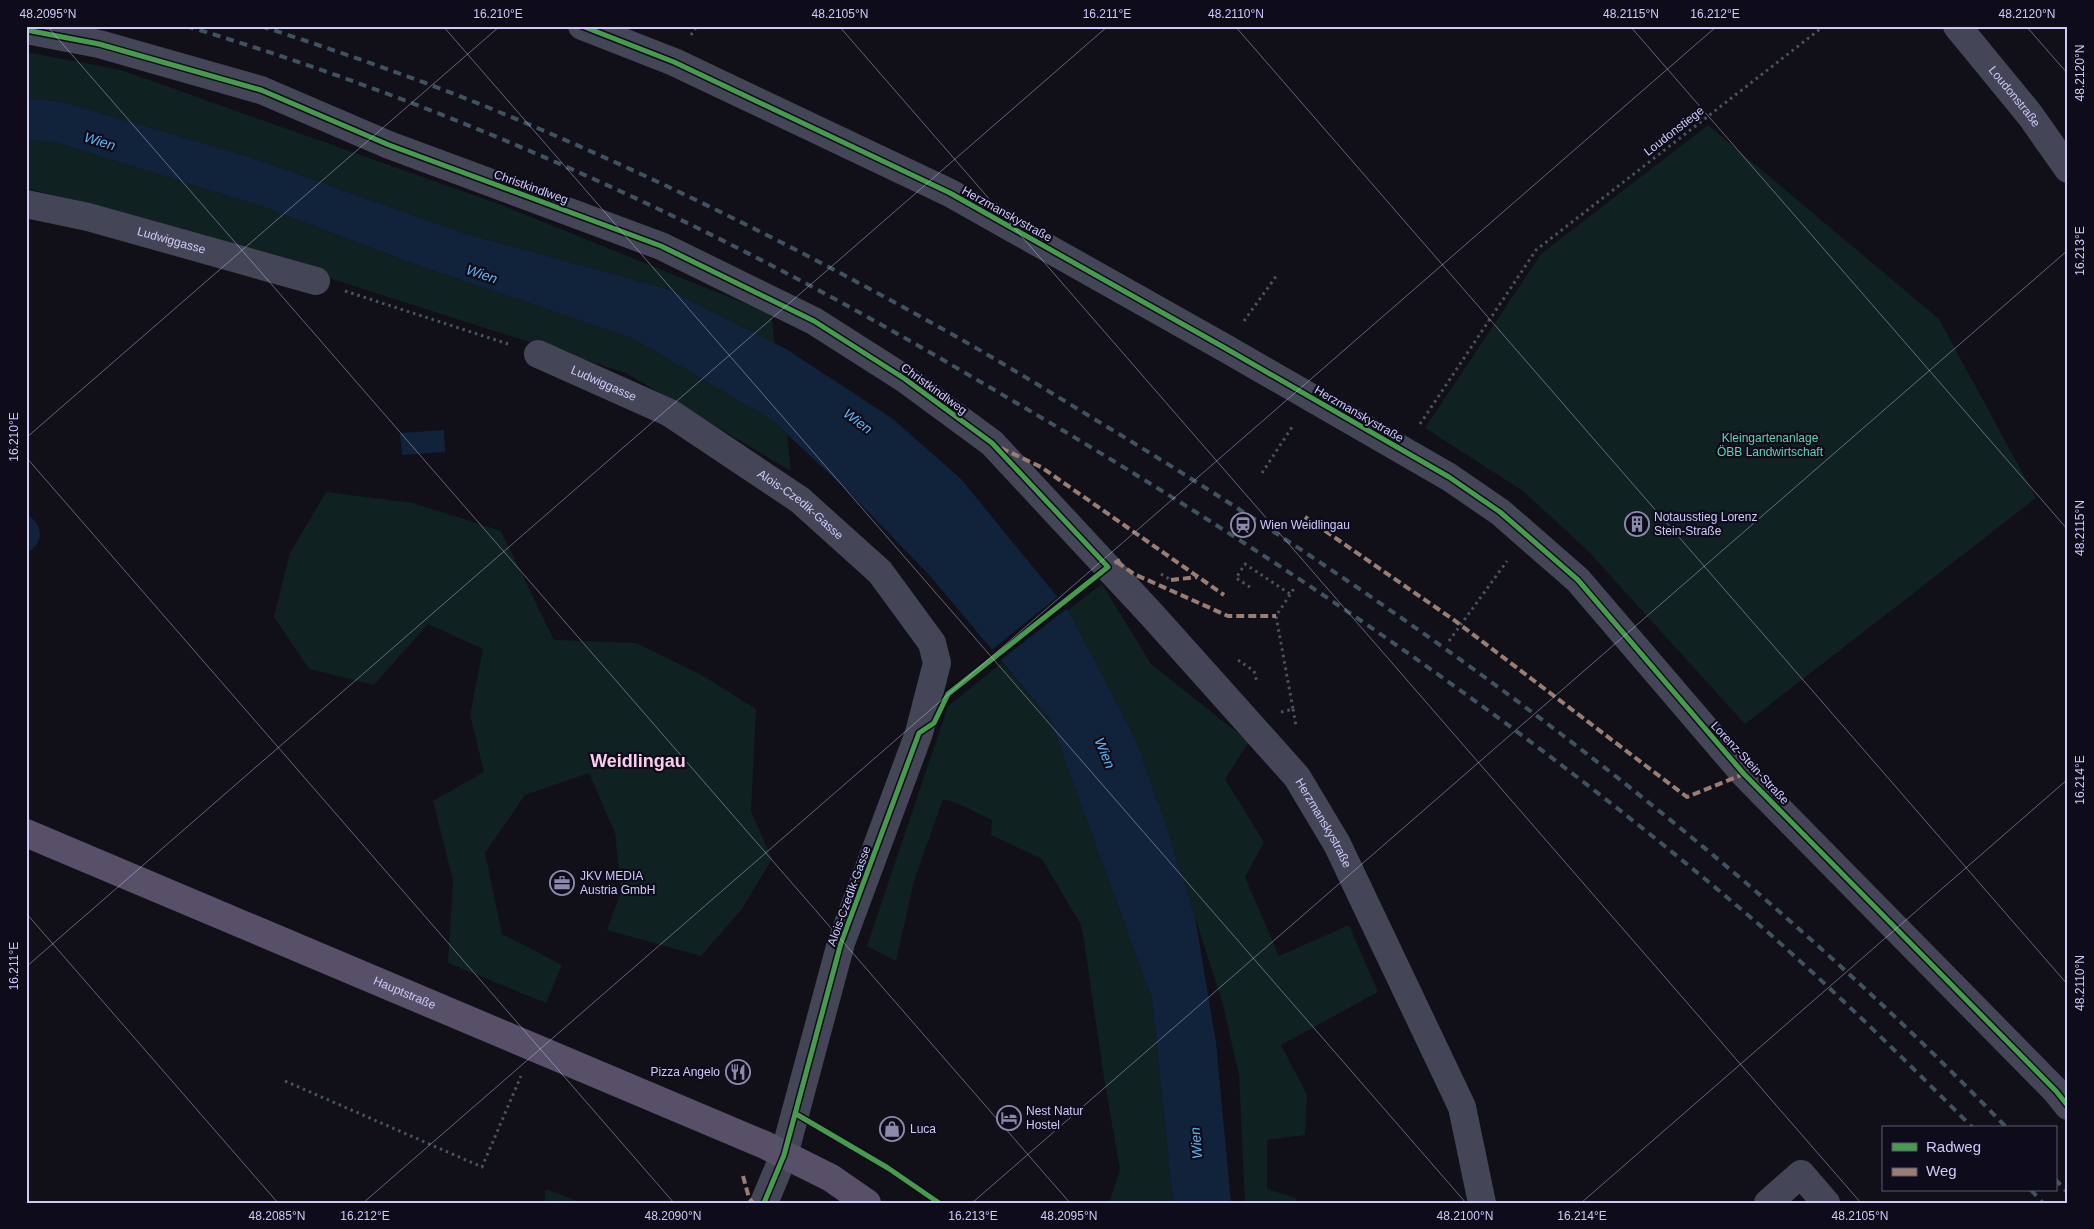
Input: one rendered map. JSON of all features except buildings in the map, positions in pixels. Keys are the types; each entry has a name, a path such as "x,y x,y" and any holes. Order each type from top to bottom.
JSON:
{"main road":[{"name":"Hauptstraße","path":"26,833 784,1155 832,1178 867,1203"}],"street":[{"name":"Herzmanskystraße","path":"582,26 674,62 950,193 1233,352 1410,441"},
{"name":"Loudonstraße","path":"1957,26 2030,115 2068,169"},
{"name":"Christkindlweg","path":"26,30 99,44 261,90 389,145 661,246 814,321 905,379 992,443"},
{"name":"Ludwiggasse","path":"26,204 88,217 316,281"},
{"name":"Ludwiggasse","path":"538,354 670,413"},
{"name":"Alois-Czedik-Gasse","path":"670,413 800,500 880,572 932,643 937,663 919,733 841,943 784,1155 764,1203"},
{"name":"Lorenz-Stein-Straße","path":"1410,441 1449,477 1500,512 1578,580 1744,774 2042,1077 2068,1106"},
{"name":"Herzmanskystraße","path":"992,443 1147,609 1297,777 1337,844 1462,1107 1482,1203"},
{"path":"1768,1203 1801,1174 1826,1203"}],"path":[{"path":"1239,327 1277,275"},
{"path":"316,281 538,354"},
{"path":"1262,473 1299,416"},
{"path":"1250,587 1236,578 1245,564 1290,594"},
{"path":"1295,587 1276,616 1295,720"},
{"path":"1449,641 1467,617"},
{"path":"1236,659 1254,671 1259,688"},
{"path":"1276,713 1292,709"},
{"path":"285,1081 482,1167 533,1048"}],"green space":[{"path":"26,52 121,70 496,203 771,314 775,344 668,289 463,233 250,157 63,102 26,98"},
{"name":"Kleingartenanlage ÖBB Landwirtschaft","path":"1708,125 1939,319 2036,498 1745,724 1588,551 1523,491 1425,428 1541,254"},
{"path":"26,139 58,143 261,206 425,268 632,338 773,421 787,434 791,471 626,373 141,218 26,188"},
{"path":"326,492 413,503 501,531 554,640 636,643 700,674 756,709 751,811 772,859 742,909 701,956 607,930 621,891 615,833 589,773 525,795 485,853 502,934 562,965 546,1003 448,963 453,880 433,801 484,772 470,715 483,649 428,624 374,685 309,669 274,617 290,553"},
{"path":"1102,584 1151,664 1249,742 1225,779 1264,842 1245,877 1279,956 1349,925 1378,992 1281,1045 1307,1095 1305,1135 1267,1140 1267,1189 1296,1198 1296,1203 1245,1202 1239,1075 1223,1005 1164,819 1135,738 1068,610"},
{"path":"1002,663 1050,719 1152,999 1173,1203 1109,1203 1120,1170 1104,1078 1083,934 1081,925 1042,859 991,835 992,820 959,804 943,799 914,881 896,961 867,946 948,706"},
{"path":"545,1190 550,1190 581,1203 545,1203"}],"water":[{"name":"Wien","path":"26,98 63,102 250,157 463,233 668,289 786,349 893,419 961,479 1068,610 1135,738 1164,819 1195,917 1216,1043 1231,1203 1173,1203 1152,999 1050,719 931,577 848,491 773,421 632,338 425,268 261,206 58,143 26,139"},
{"path":"444,430 445,452 402,455 400,433"},
{"path":"26,515 37,523 40,534 36,545 26,553"}],"pier":[{"path":"1060,595 1069,607 998,662 989,652"}],"railway":[{"path":"186,26 263,50 416,105 492,135 640,201 714,236 842,303 1105,456 1296,577 1390,640 1573,774 1662,844 1778,941 1863,1020 1971,1126"},
{"path":"261,26 431,85 487,107 656,181 767,235 954,335 1239,509 1356,587 1472,668 1585,752 1696,841 1803,932 1907,1028 2005,1126"},
{"path":"2056,1180 2068,1193"},
{"path":"2033,1192 2043,1203"}],"marked path":[{"path":"1001,448 1041,467 1224,595"},
{"path":"1305,517 1454,620 1687,797 1744,774"},
{"path":"1104,569 1120,560"},
{"path":"1117,562 1134,574 1228,616 1276,616"},
{"path":"1171,580 1197,577"},
{"path":"743,1176 749,1198 753,1203"}],"cycle path":[{"path":"582,26 674,62 950,193 1449,477 1500,512 1578,580 1744,774 2056,1091 2068,1106"},
{"path":"26,30 99,44 261,90 389,145 661,246 814,321 905,379 992,443 1108,567 948,694 934,723 919,733 841,943 784,1155 764,1203"},
{"path":"796,1114 888,1168 939,1203"}],"place":[{"name":"Notausstieg Lorenz Stein-Straße","path":"1637,524"},
{"name":"Wien Weidlingau","path":"1243,525"},
{"name":"JKV MEDIA Austria GmbH","path":"562,883"},
{"name":"Pizza Angelo","path":"738,1072"},
{"name":"Nest Natur Hostel","path":"1009,1118"},
{"name":"Luca","path":"892,1129"}],"district":[{"name":"Weidlingau","path":"638,761"}]}
